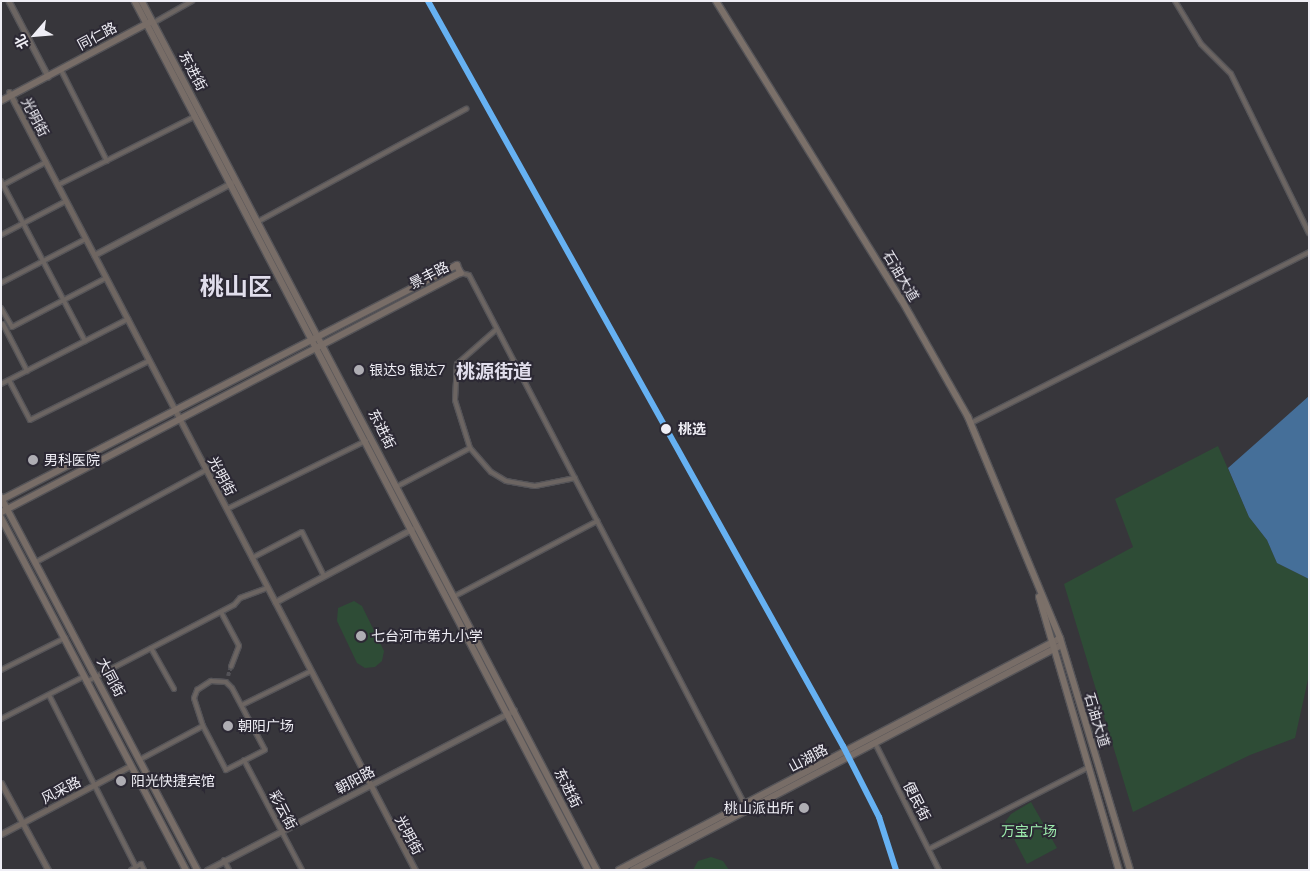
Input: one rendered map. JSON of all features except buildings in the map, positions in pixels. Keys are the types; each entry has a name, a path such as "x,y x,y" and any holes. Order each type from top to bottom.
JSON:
{"highway":[{"name":"石油大道","path":"716,1 906,308 971,423 1061,642 1130,870"},
{"name":"石油大道","path":"1035,579 1052,646 1119,870"}],"main road":[{"name":"东进街","path":"136,1 150,21 256,223 412,529 597,870"},
{"name":"东进街","path":"142,1 196,116 232,183 321,336 455,596 589,870"},
{"name":"同仁路","path":"1,101 47,74 150,21"},
{"name":"同仁路","path":"47,74 60,70 150,21"},
{"name":"同仁路","path":"1,96 10,94"},
{"name":"光明街","path":"10,94 415,870"},
{"name":"景丰路","path":"1,515 179,418 461,273 457,266 2,499"},
{"name":"大同街","path":"2,499 198,870"},
{"name":"大同街","path":"1,515 85,680 186,870"},
{"name":"山湖路","path":"619,870 1061,642"},
{"name":"山湖路","path":"633,870 1052,646"},
{"name":"风采路","path":"1,834 130,766"},
{"path":"1,783 4,795 48,870"}],"street":[{"path":"9,1 47,74"},
{"path":"150,21 192,1"},
{"path":"1175,1 1201,44 1230,74 1309,233"},
{"path":"60,70 107,160"},
{"path":"256,223 466,109"},
{"path":"58,185 196,116"},
{"path":"46,162 2,183 85,341"},
{"path":"94,255 232,183"},
{"path":"1,235 66,201"},
{"path":"1,284 86,239"},
{"path":"971,423 1309,252"},
{"path":"461,273 469,275 745,805"},
{"path":"1,308 12,326 106,278"},
{"path":"1,384 128,319"},
{"path":"8,321 2,324 27,371"},
{"path":"497,329 457,364 455,400 470,448 491,472 506,481 535,486 575,478"},
{"path":"9,380 30,420 149,361"},
{"path":"227,509 367,441"},
{"path":"398,486 470,448"},
{"path":"36,562 206,470"},
{"path":"455,596 597,521"},
{"path":"275,602 412,529"},
{"path":"252,558 302,532 324,576"},
{"path":"1,719 49,695 97,676 221,612 240,598 268,588"},
{"path":"221,612 239,646 231,667"},
{"path":"1,670 65,638"},
{"path":"151,648 174,689"},
{"path":"242,705 311,671"},
{"path":"226,682 228,676"},
{"path":"212,681 226,682 242,705 265,750 226,770 194,708 197,690 212,681"},
{"path":"49,695 93,786 136,867"},
{"name":"朝阳路","path":"206,870 511,711"},
{"path":"140,759 204,726"},
{"name":"便民街","path":"874,742 940,870"},
{"name":"彩云街","path":"244,760 302,870"},
{"path":"929,849 1089,767"},
{"path":"224,860 229,870"},
{"path":"131,870 141,864 144,870"}],"green space":[{"path":"1218,446 1249,517 1267,540 1277,563 1309,579 1309,675 1295,738 1250,755 1133,812 1064,584 1133,547 1115,499"},
{"name":"七台河市第九小学","path":"354,601 362,606 384,651 382,661 375,667 365,668 357,663 337,621 338,608"},
{"name":"万宝广场","path":"1031,802 1057,848 1027,864 1005,822 1011,814"},
{"path":"711,857 723,861 729,870 693,870 698,861"}],"water":[{"path":"1309,396 1309,579 1277,563 1267,540 1249,517 1228,468"}],"tunnel":[{"path":"228,676 231,667"}],"transit line":[{"path":"428,1 843,746 879,817 896,870"}],"place":[{"name":"银达9 银达7","path":"359,370"},
{"name":"桃选","path":"666,429"},
{"name":"男科医院","path":"33,460"},
{"name":"七台河市第九小学","path":"361,636"},
{"name":"朝阳广场","path":"228,726"},
{"name":"阳光快捷宾馆","path":"121,781"},
{"name":"桃山派出所","path":"804,808"}],"district":[{"name":"桃山区","path":"236,287"},
{"name":"桃源街道","path":"494,372"}]}
